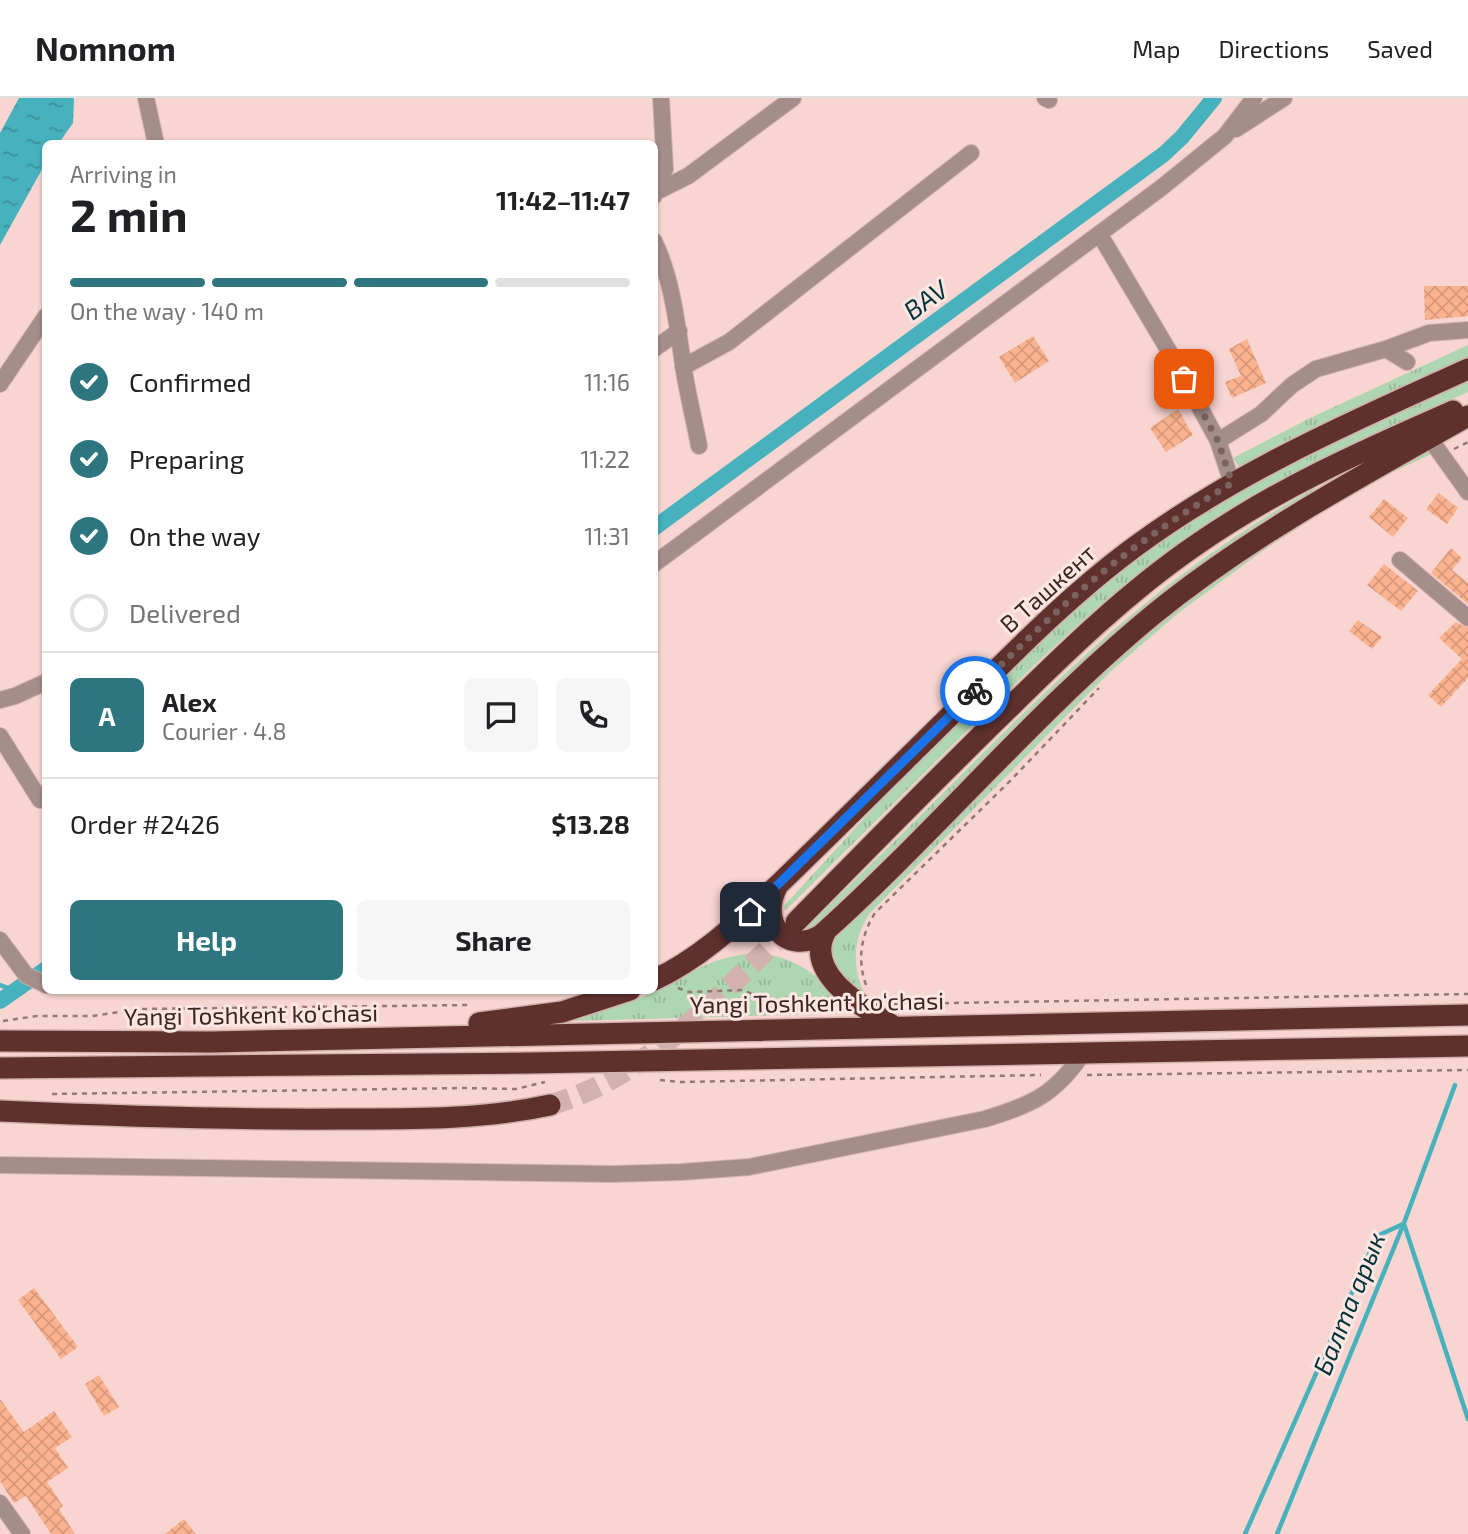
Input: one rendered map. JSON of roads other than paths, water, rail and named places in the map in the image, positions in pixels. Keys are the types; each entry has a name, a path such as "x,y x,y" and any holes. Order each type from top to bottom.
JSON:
{"highway":[{"name":"В Ташкент","path":"660,977 715,942 779,885 1021,646 1077,594 1137,546 1232,483 1324,434 1468,369"},
{"path":"796,922 1042,675 1156,574 1219,529 1292,485 1430,439 1468,404"},
{"path":"779,885 771,909 772,922 778,932 789,939 815,939 1074,685 1155,613 1276,526 1468,416"},
{"path":"826,931 820,947 824,968 864,996 893,1026"},
{"path":"212,1042 369,1028 506,1021 562,1012 618,994"},
{"name":"Yangi Toshkent ko‘chasi","path":"1,1031 212,1042 1468,1015"},
{"path":"0,1068 266,1067 1468,1046"},
{"path":"0,1111 196,1119 411,1119 476,1116 550,1105"}],"street":[{"path":"146,98 155,140"},
{"path":"658,186 665,169 661,98"},
{"path":"658,191 688,176 793,98"},
{"path":"1225,136 1254,98"},
{"path":"658,561 838,426 1100,236 1225,136 1284,98"},
{"path":"683,367 729,342 971,153"},
{"path":"1100,236 1173,358 1218,441 1232,483"},
{"path":"658,249 679,331 683,367 699,446"},
{"path":"0,384 42,322"},
{"path":"1218,441 1261,414 1292,385 1316,369 1386,349 1429,333 1468,330"},
{"path":"658,346 679,331"},
{"path":"1386,349 1407,362"},
{"path":"1430,439 1468,492"},
{"path":"1400,560 1468,618"},
{"path":"0,700 42,684"},
{"path":"0,736 40,800 42,799"},
{"path":"0,940 21,969 32,980 42,984"},
{"path":"0,1165 613,1174 749,1167 985,1119 1033,1102 1053,1089 1068,1075 1083,1053"},
{"path":"0,1503 22,1534"}],"water":[{"path":"19,98 74,98 73,123 61,140 42,140 42,169 0,245 0,133"}],"waterway":[{"name":"BAV","path":"658,525 1164,154 1182,137 1214,98"},
{"name":"BAV","path":"0,1001 42,972"},
{"path":"0,985 14,990"},
{"name":"Балта арык","path":"1277,1534 1404,1223 1455,1085"},
{"path":"1245,1534 1377,1236 1403,1224"},
{"path":"1404,1224 1468,1419"}],"tunnel":[{"path":"550,1105 586,1092 652,1053 712,1003 795,923"}]}
